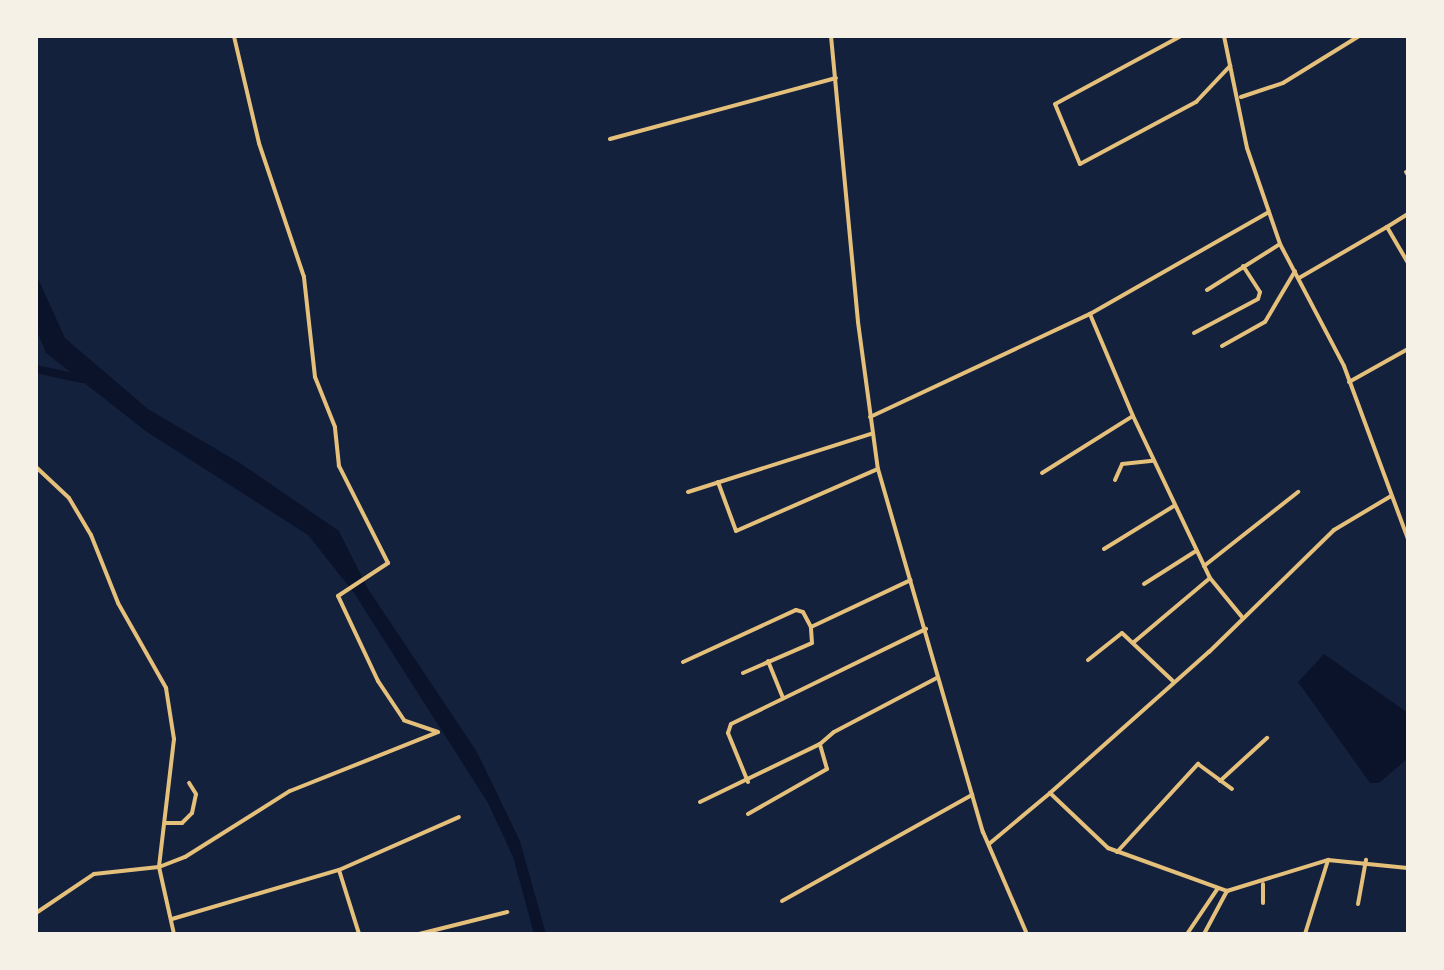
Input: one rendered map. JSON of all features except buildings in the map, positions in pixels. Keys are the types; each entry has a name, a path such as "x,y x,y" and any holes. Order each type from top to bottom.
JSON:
{"street":[{"path":"36,913 94,874 159,867 185,857 290,791 438,732 404,720 378,681 338,596 388,563 339,466 335,427 315,377 304,277 259,143 234,36"},
{"path":"831,36 869,417 878,469 988,845 1027,934"},
{"path":"1181,36 1055,104 1080,164 1196,102 1230,66"},
{"path":"1224,36 1240,97 1247,148 1280,244 1349,382 1408,539"},
{"path":"1240,97 1283,83 1359,36"},
{"path":"610,139 836,78"},
{"path":"869,417 1090,314 1269,212"},
{"path":"1299,278 1408,214"},
{"path":"1387,227 1408,263"},
{"path":"1207,290 1280,244"},
{"path":"1194,333 1258,299 1260,292 1243,266"},
{"path":"1222,346 1265,322 1295,271"},
{"path":"1090,314 1153,461 1196,551 1210,578 1242,617"},
{"path":"1349,382 1408,349"},
{"path":"1042,473 1133,416"},
{"path":"688,492 871,434"},
{"path":"1115,480 1122,464 1153,461"},
{"path":"36,467 69,498 91,535 118,603 166,688 174,739 159,867 174,934"},
{"path":"718,482 736,531 878,469"},
{"path":"1204,566 1298,492"},
{"path":"988,845 1174,682 1334,530 1391,496"},
{"path":"1104,549 1174,506"},
{"path":"1144,584 1196,551"},
{"path":"1134,642 1210,578"},
{"path":"811,627 911,580"},
{"path":"683,662 796,610 803,612 811,627 812,643 743,673"},
{"path":"748,782 729,727 926,629"},
{"path":"1088,660 1119,633 1134,642 1174,682"},
{"path":"768,661 783,698"},
{"path":"700,802 748,782 937,678"},
{"path":"1220,781 1267,738"},
{"path":"748,814 827,769 829,763 820,744"},
{"path":"1117,852 1198,764 1232,789"},
{"path":"165,823 182,823 192,813 196,794 189,783"},
{"path":"1050,793 1117,852 1227,891 1263,884 1328,860 1366,860 1408,868"},
{"path":"782,901 972,795"},
{"path":"171,919 339,870 459,817"},
{"path":"1305,934 1328,860"},
{"path":"1358,904 1366,860"},
{"path":"339,870 359,934"},
{"path":"1263,884 1263,903"},
{"path":"1187,934 1218,888"},
{"path":"1204,934 1227,891"},
{"path":"419,934 507,912"}],"water":[{"path":"36,274 65,338 148,409 240,463 339,531 368,589 477,752 520,841 546,934 534,934 513,857 488,803 354,593 308,535 147,432 46,353 36,329"},
{"path":"1324,654 1408,713 1408,758 1379,783 1370,783 1298,682"}],"waterway":[{"path":"36,369 82,379"}]}
